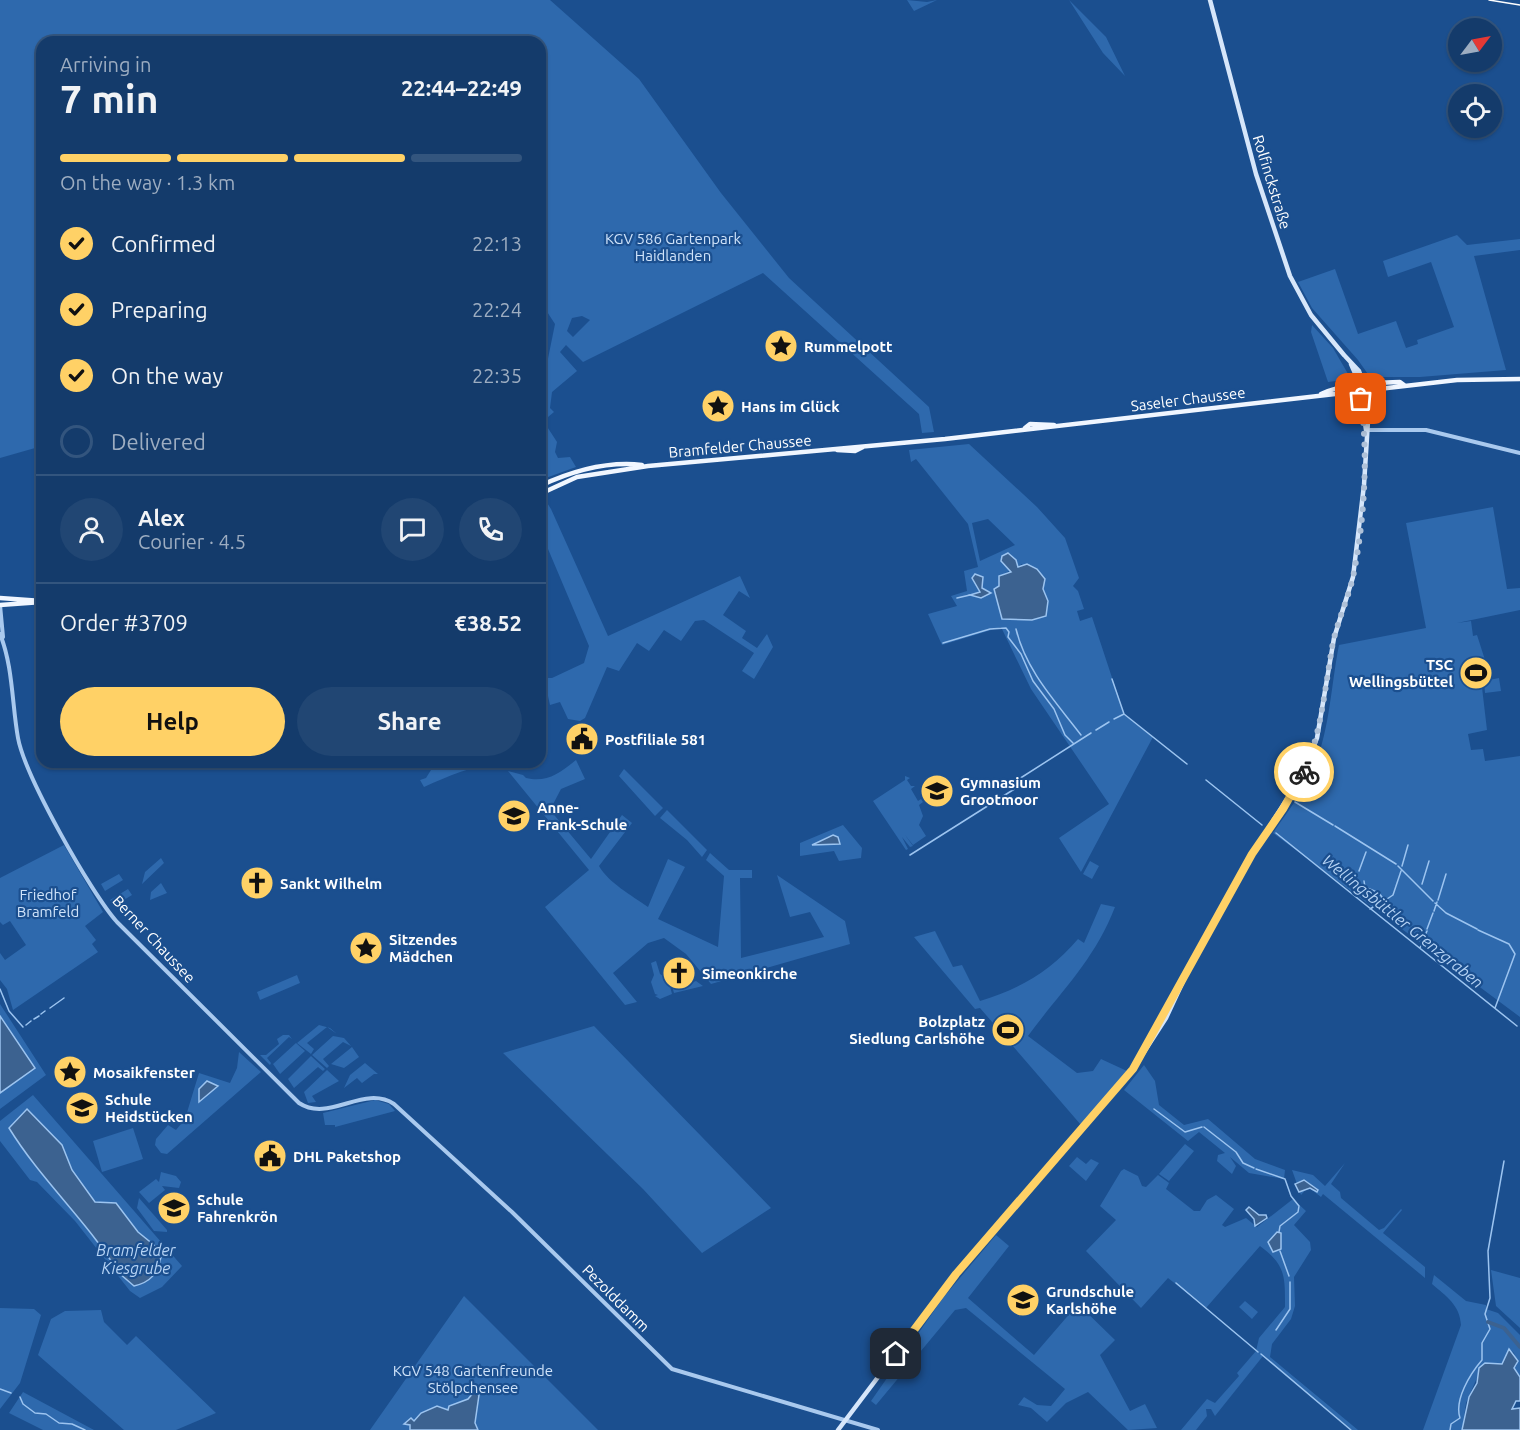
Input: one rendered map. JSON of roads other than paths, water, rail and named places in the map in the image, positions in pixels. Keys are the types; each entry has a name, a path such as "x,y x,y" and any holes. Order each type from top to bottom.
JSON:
{"main road":[{"name":"Rolfinckstraße","path":"838,1430 956,1274 1124,1080 1148,1045 1247,862 1297,785 1317,738 1335,632 1354,571 1365,475 1366,430 1362,385 1344,355 1311,315 1288,272 1256,174 1210,0"},
{"name":"Saseler Chaussee","path":"955,438 1321,394 1363,392 1404,385 1457,380 1520,379"},
{"name":"Saseler Chaussee","path":"1321,394 1330,389 1362,385 1400,382 1404,385"},
{"name":"Bramfelder Chaussee","path":"546,484 572,473 955,438"},
{"name":"Bramfelder Chaussee","path":"546,491 573,478 608,469"},
{"path":"0,598 36,601"},
{"path":"0,605 36,602"}],"street":[{"path":"1366,430 1426,430 1520,453"},
{"name":"Berner Chaussee","path":"0,605 3,641 18,738 25,760 52,815 108,911 295,1099 316,1110 373,1097 384,1098"},
{"name":"Berner Chaussee","path":"0,634 3,641"},
{"name":"Pezolddamm","path":"384,1098 394,1104 504,1204 672,1370 878,1430"}],"water":[{"path":"1008,553 1016,560 1018,567 1027,564 1037,569 1045,579 1043,589 1048,601 1046,616 1032,620 1002,619 994,589 999,586 999,576 1011,572 1001,561 1002,556"},
{"path":"975,574 983,577 982,588 991,593 981,598 970,595 980,592 972,578"},
{"path":"833,835 838,837 840,844 812,845"},
{"path":"0,1016 35,1068 0,1093"},
{"path":"207,1081 218,1086 199,1102 199,1089"},
{"name":"Bramfelder Kiesgrube","path":"27,1109 62,1145 72,1170 95,1202 116,1203 138,1232 154,1245 161,1257 155,1273 149,1280 134,1286 119,1273 93,1236 22,1147 9,1128"},
{"path":"1304,1180 1318,1190 1317,1192 1310,1188 1299,1192 1295,1184"},
{"path":"1249,1207 1259,1215 1266,1215 1267,1218 1255,1226 1254,1219 1246,1210"},
{"path":"1277,1232 1281,1233 1281,1249 1273,1252 1268,1242"},
{"path":"1509,1349 1518,1361 1514,1368 1520,1377 1520,1401 1516,1401 1512,1409 1520,1408 1520,1430 1462,1430 1469,1397 1477,1383 1479,1368 1485,1363 1502,1364"},
{"path":"474,1392 479,1395 475,1423 478,1430 410,1430 410,1425 404,1424 411,1418 414,1421 421,1413 437,1406 448,1410 449,1406 468,1399"}],"waterway":[{"path":"957,598 970,595"},
{"path":"943,643 990,629 1006,628 1009,632 1008,637 1021,654 1033,681 1054,709 1065,735 1073,743"},
{"path":"1016,629 1034,672 1081,735"},
{"path":"1112,679 1124,714"},
{"name":"Wellingsbüttler Grenzgraben","path":"1114,719 1124,714 1187,764"},
{"name":"Wellingsbüttler Grenzgraben","path":"1096,730 1109,722"},
{"path":"1019,779 1091,733"},
{"name":"Wellingsbüttler Grenzgraben","path":"1206,780 1262,825"},
{"path":"910,855 1016,788"},
{"path":"1295,802 1333,825"},
{"path":"1335,826 1396,864"},
{"name":"Wellingsbüttler Grenzgraben","path":"1276,833 1517,1026"},
{"path":"1402,866 1408,845"},
{"path":"1359,871 1366,852"},
{"path":"1422,884 1429,861"},
{"path":"1398,866 1433,901"},
{"path":"1387,899 1393,895 1401,871"},
{"path":"1438,900 1446,874"},
{"path":"1364,881 1365,887 1379,893 1384,900"},
{"path":"1370,909 1385,900"},
{"path":"1434,911 1437,902"},
{"path":"1435,903 1446,913 1477,929"},
{"path":"1427,929 1433,913"},
{"path":"1478,930 1509,944 1515,954 1495,1008"},
{"path":"1420,948 1427,931"},
{"path":"0,989 9,1011 23,1027"},
{"path":"50,1008 64,998"},
{"path":"41,1014 45,1011"},
{"path":"34,1019 39,1016"},
{"path":"26,1025 31,1021"},
{"path":"1154,1109 1185,1132 1202,1127"},
{"path":"1204,1127 1236,1152 1243,1163 1254,1168"},
{"path":"1450,1430 1451,1424 1460,1418 1461,1395 1482,1360 1482,1343 1490,1329 1485,1314 1490,1298 1488,1251 1504,1161"},
{"path":"1256,1169 1285,1179 1291,1196 1299,1206 1298,1212 1280,1226 1279,1232"},
{"path":"1280,1251 1289,1276"},
{"path":"1276,1330 1290,1309 1290,1282"},
{"path":"1176,1283 1258,1352"},
{"path":"1488,1322 1504,1328 1520,1347"},
{"path":"1261,1354 1351,1430"},
{"path":"0,1389 11,1393"},
{"path":"20,1397 23,1404 35,1413 46,1414 59,1423 72,1424 85,1430"}],"tram line":[{"path":"1489,0 1520,5"}],"place":[{"name":"Rummelpott","path":"781,346"},
{"name":"Hans im Glück","path":"718,406"},
{"name":"TSC Wellingsbüttel","path":"1476,673"},
{"name":"Postfiliale 581","path":"582,739"},
{"name":"Gymnasium Grootmoor","path":"937,791"},
{"name":"Anne- Frank-Schule","path":"514,816"},
{"name":"Sankt Wilhelm","path":"257,883"},
{"name":"Sitzendes Mädchen","path":"366,948"},
{"name":"Simeonkirche","path":"679,973"},
{"name":"Bolzplatz Siedlung Carlshöhe","path":"1008,1030"},
{"name":"Mosaikfenster","path":"70,1072"},
{"name":"Schule Heidstücken","path":"82,1108"},
{"name":"DHL Paketshop","path":"270,1156"},
{"name":"Schule Fahrenkrön","path":"174,1208"},
{"name":"Grundschule Karlshöhe","path":"1023,1300"}],"park label":[{"name":"KGV 586 Gartenpark Haidlanden","path":"673,246"},
{"name":"Friedhof Bramfeld","path":"48,902"},
{"name":"KGV 548 Gartenfreunde Stölpchensee","path":"473,1378"}]}
